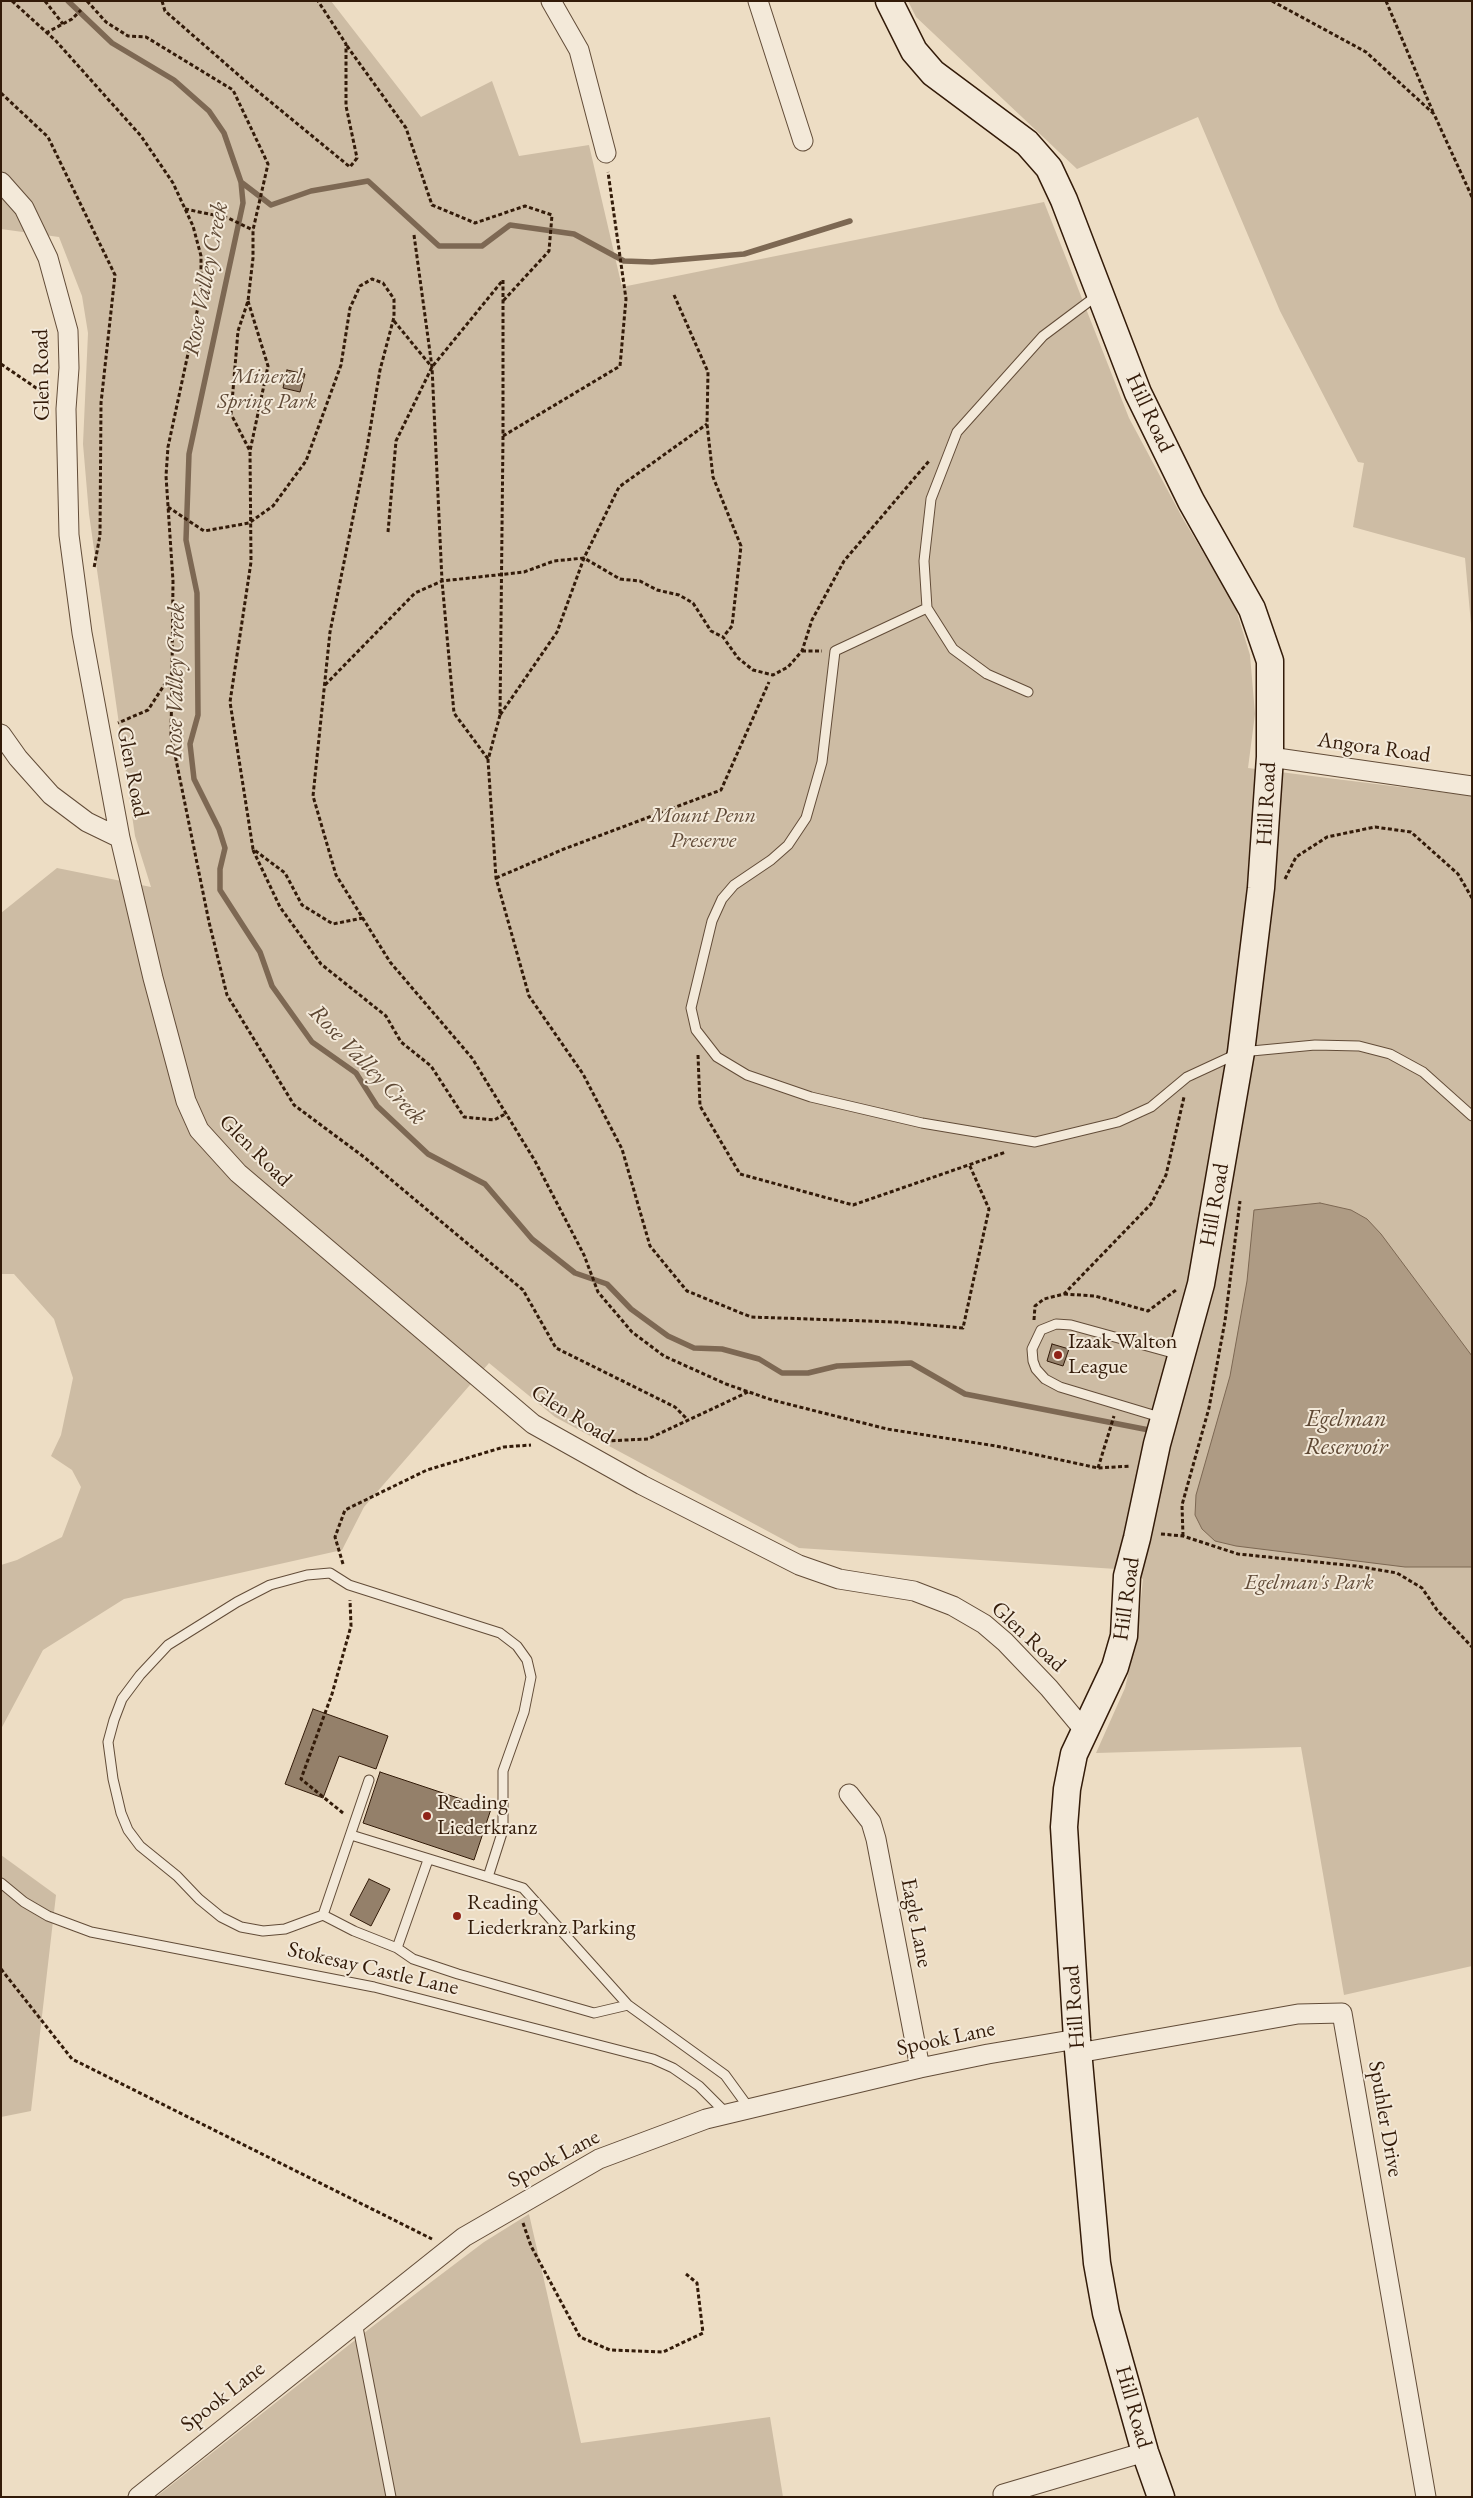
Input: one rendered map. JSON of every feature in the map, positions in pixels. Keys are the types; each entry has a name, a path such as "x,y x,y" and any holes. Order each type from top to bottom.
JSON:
{"street":[{"path":"551,1 579,50 606,153"},
{"path":"758,1 803,141"},
{"name":"Hill Road","path":"889,1 914,51 933,73 1027,143 1049,168 1064,200 1138,393 1191,501 1236,577 1260,626 1270,662 1270,757 1262,879 1241,1052 1201,1284 1152,1464 1127,1576 1124,1636 1103,1694 1074,1754 1067,1789 1064,1827 1078,2046 1097,2263 1106,2313 1145,2452 1161,2497"},
{"name":"Glen Road","path":"1,182 27,214 48,258 57,284 68,331 69,368 66,409 69,535 82,633 120,838 184,1092 199,1130 238,1174 533,1424 642,1485 799,1565 839,1579 914,1591 953,1606 984,1624 1005,1642 1049,1688 1084,1730"},
{"path":"1,734 18,758 52,795 87,822 120,838"},
{"name":"Angora Road","path":"1270,757 1472,786"},
{"name":"Eagle Lane","path":"850,1794 871,1822 876,1839 920,2068"},
{"name":"Spuhler Drive","path":"1078,2046 1298,2014 1342,2013 1426,2497"},
{"name":"Spook Lane","path":"138,2497 451,2248 517,2205 599,2159 706,2119 749,2108 988,2054 1078,2046"},
{"path":"1004,2497 1003,2494 1145,2452"}],"lane":[{"path":"1028,692 987,674 953,649 928,608 924,561 931,499 957,432 1043,336 1099,294"},
{"path":"928,608 835,651 822,762 806,818 788,845 771,860 734,885 722,899 712,921 691,1008 696,1030 718,1057 747,1076 811,1097 922,1123 1034,1142 1118,1122 1151,1107 1188,1077 1241,1052 1315,1045 1359,1046 1390,1054 1422,1072 1472,1116"},
{"path":"1164,1419 1060,1388 1045,1379 1033,1361 1032,1348 1036,1339 1046,1327 1056,1324 1071,1325 1183,1355"},
{"path":"488,1877 503,1830 504,1771 524,1712 531,1677 527,1660 517,1646 500,1633 349,1585 330,1573 307,1575 270,1585 194,1627 168,1645 140,1675 122,1699 108,1742 115,1788 121,1813 128,1830 140,1846 178,1876 214,1911 241,1927 263,1931 285,1929 323,1915 397,1948 413,1959 458,1974 594,2013 628,2004"},
{"path":"323,1915 369,1780"},
{"path":"351,1835 522,1888 628,2004 724,2076 749,2108"},
{"path":"397,1948 428,1860"},
{"name":"Stokesay Castle Lane","path":"1,1883 12,1893 48,1916 91,1932 374,1987 645,2056 673,2068 699,2086 727,2114"},
{"path":"1,1893 12,1893"},
{"path":"356,2322 391,2497"}],"path":[{"path":"12,1 94,82 141,136 173,182 193,226 201,256 201,293 168,447 168,507 173,581 171,735 210,922 228,995 294,1105 364,1157 523,1290 556,1348 675,1407 688,1420"},
{"path":"45,1 63,24"},
{"path":"87,1 106,22 128,36 146,37 233,90 268,164 253,230 253,258 248,301 238,331 231,414 250,451"},
{"path":"162,1 165,11 250,85 350,167 357,158 346,106 346,44"},
{"path":"318,1 406,128 432,205 475,223 525,206 552,215 549,251 503,302"},
{"path":"1272,1 1366,52 1434,114"},
{"path":"1386,1 1434,114 1472,196"},
{"path":"46,33 72,19 81,10"},
{"path":"503,436 620,366 626,299 606,153"},
{"path":"186,209 228,218 253,230"},
{"path":"414,235 432,367 442,581 454,713 488,760"},
{"path":"168,507 204,531 249,523 274,506 306,461 341,365 350,308 360,286 372,279 384,283 394,298 393,320 380,370 368,448 330,632 313,796 336,875 390,962 472,1058 507,1113 535,1160 592,1271 598,1292 632,1332 664,1356 748,1392 821,1414 887,1430 996,1446 1098,1468 1152,1464"},
{"path":"388,532 396,441 432,367 503,280 503,575 500,715 488,760 496,878 529,996 583,1074 622,1149 650,1246 688,1291 751,1318 895,1322 963,1328 989,1209 969,1164"},
{"path":"674,295 708,372 707,424 713,477 741,546 732,626 723,637"},
{"path":"248,301 268,366 250,451 249,523 251,562 230,702 253,849 280,907 321,964 386,1016 401,1042 431,1066 464,1117 494,1120 507,1113"},
{"path":"393,320 432,367"},
{"path":"1,364 66,409"},
{"path":"500,715 557,632 584,558 619,487 707,424"},
{"path":"324,685 415,593 442,581 524,572 554,561 584,558 620,579 640,581 657,590 679,595 692,603 711,631 723,637 738,658 753,670 772,675 788,667 802,651 812,620 844,561 932,457"},
{"path":"802,651 835,651"},
{"path":"100,731 148,710 172,672"},
{"path":"496,878 564,849 722,790 769,682"},
{"path":"1283,883 1296,857 1327,837 1375,827 1411,832 1458,874 1472,898"},
{"path":"253,849 285,873 302,905 333,924 363,918"},
{"path":"696,1030 700,1106 740,1174 853,1205 1034,1142"},
{"path":"1064,1294 1150,1204 1166,1175 1182,1113 1188,1077"},
{"path":"1183,1536 1182,1505 1212,1388 1225,1321 1241,1195"},
{"path":"1036,1339 1033,1313 1036,1306 1044,1299 1064,1294 1095,1296 1148,1311 1181,1286 1201,1284"},
{"path":"603,1441 648,1439 748,1392"},
{"path":"1098,1468 1114,1415"},
{"path":"355,1822 301,1779 332,1694 351,1626 349,1585 335,1537 345,1510 427,1470 504,1447 567,1443"},
{"path":"1137,1538 1164,1534 1183,1536 1238,1554 1356,1566 1397,1574 1422,1588 1437,1610 1472,1647"},
{"path":"1,1969 72,2058 451,2248"},
{"path":"517,2205 531,2246 580,2337 610,2350 663,2352 703,2333 697,2282 686,2274"}],"green space":[{"name":"Mount Penn Preserve","path":"1,1 331,1 421,117 492,81 519,156 589,145 622,287 1044,202 1129,418 1182,517 1235,606 1250,655 1255,714 1248,768 1472,796 1472,1966 1344,1995 1301,1747 1096,1753 1125,1688 1137,1636 1143,1579 1116,1569 799,1548 555,1417 489,1363 364,1507 342,1550 124,1599 43,1650 1,1729 1,1565 17,1560 62,1537 81,1487 72,1470 51,1456 61,1435 73,1378 54,1319 14,1274 1,1274 1,913 57,868 151,887 135,836 89,514 83,444 88,333 82,296 59,237 1,229"},
{"path":"908,1 1472,1 1472,635 1465,558 1353,527 1364,463 1358,462 1280,311 1198,117 1077,169 916,17"},
{"path":"1,1855 56,1895 31,2111 1,2117"},
{"path":"529,2214 581,2443 770,2417 783,2497 156,2497 373,2326 484,2242"}],"water":[{"name":"Egelman Reservoir","path":"1320,1203 1351,1210 1367,1219 1381,1234 1472,1356 1472,1567 1405,1567 1236,1546 1215,1541 1202,1529 1195,1515 1196,1495 1230,1376 1247,1281 1254,1210"}],"building":[{"path":"287,370 305,374 300,392 283,388"},
{"name":"Izaak Walton League","path":"1052,1344 1069,1349 1063,1366 1047,1361"},
{"path":"313,1709 388,1736 376,1769 339,1756 323,1798 285,1784"},
{"name":"Reading Liederkranz","path":"380,1772 491,1809 474,1860 363,1823"},
{"path":"369,1879 390,1889 371,1926 350,1915"}],"waterway":[{"name":"Rose Valley Creek","path":"68,1 112,43 174,80 209,111 224,133 241,182 243,203 189,454 186,540 197,593 198,715 190,744 194,779 219,829 225,848 220,869 220,890 260,952 272,986 312,1042 356,1073 377,1106 428,1154 485,1184 532,1239 575,1273 607,1284 631,1309 668,1336 694,1348 722,1349 759,1359 782,1373 808,1373 837,1366 911,1363 965,1394 1149,1430"},
{"path":"241,182 271,205 311,191 368,181 439,246 482,246 510,225 574,234 624,261 652,262 744,254 850,221"}],"place":[{"name":"Izaak Walton League","path":"1058,1355"},
{"name":"Reading Liederkranz","path":"427,1816"},
{"name":"Reading Liederkranz Parking","path":"457,1916"}],"park label":[{"name":"Mineral Spring Park","path":"267,390"},
{"name":"Egelman's Park","path":"1309,1583"}]}
